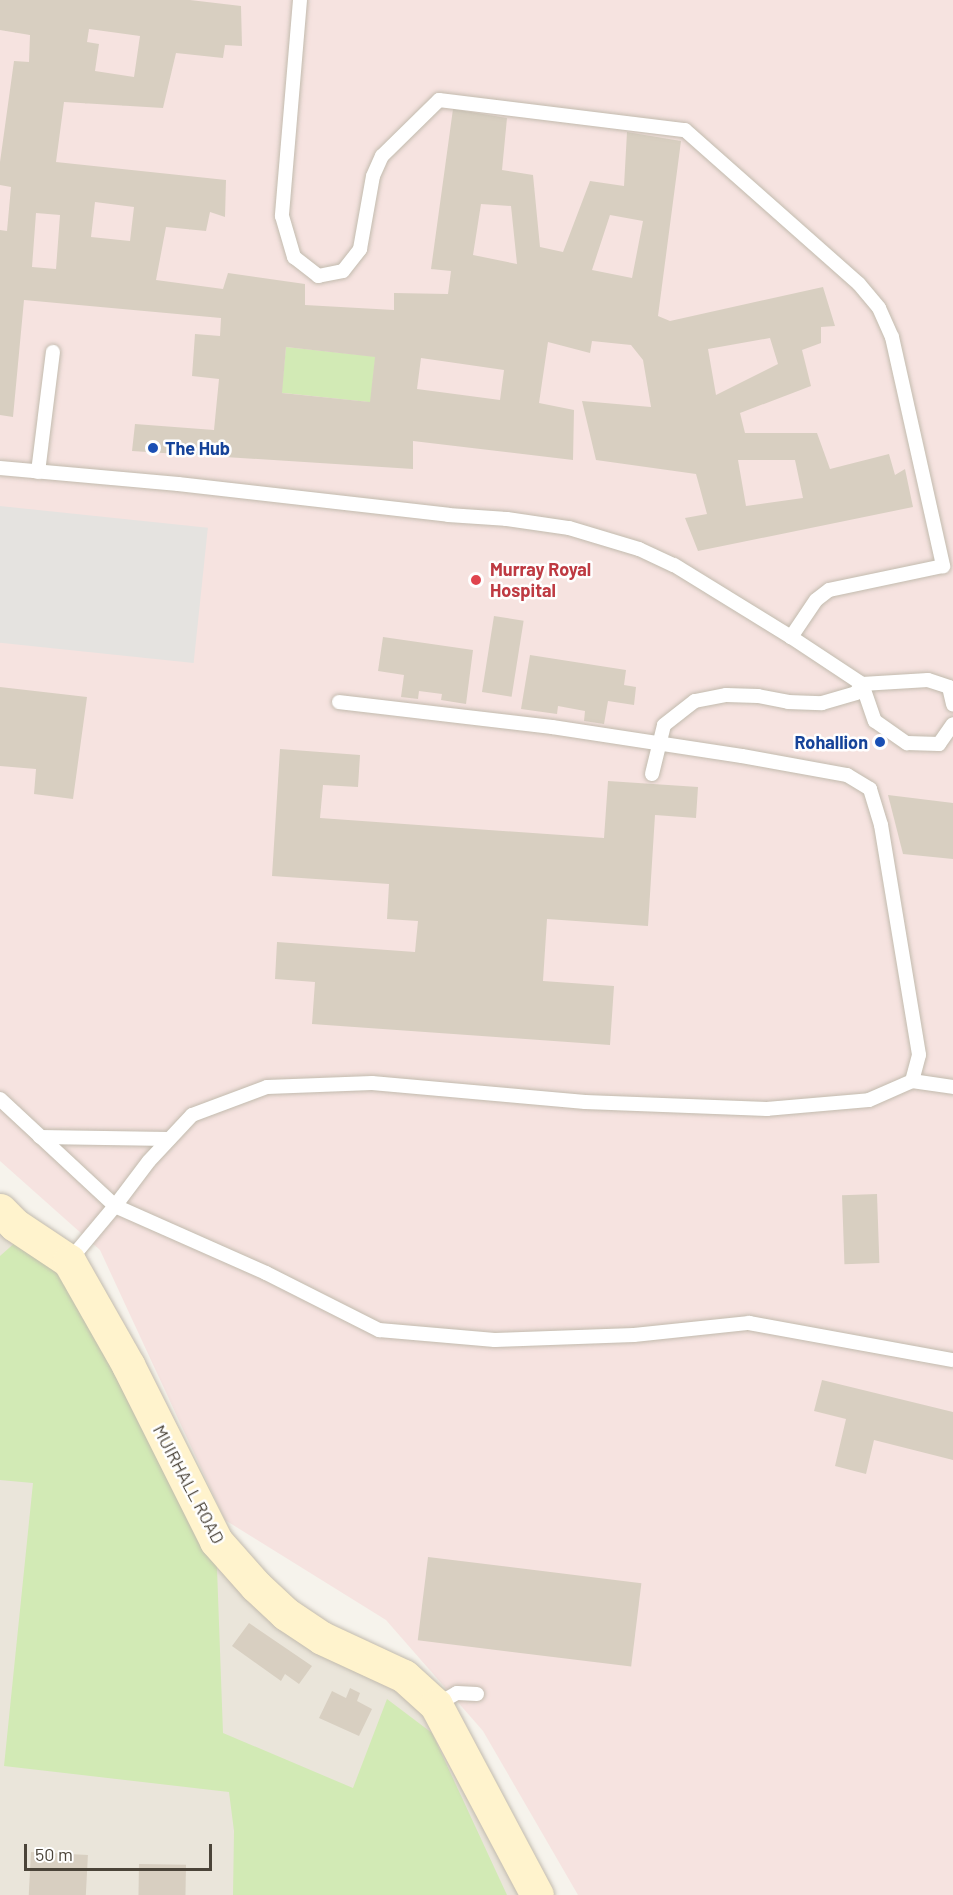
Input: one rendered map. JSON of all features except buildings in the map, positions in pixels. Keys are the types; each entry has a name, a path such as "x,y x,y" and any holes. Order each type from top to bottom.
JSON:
{"street":[{"name":"MUIRHALL ROAD","path":"0,1210 15,1225 69,1261 128,1365 216,1541 256,1586 286,1614 322,1638 404,1676 436,1705 537,1895"}],"lane":[{"path":"300,0 282,216 294,257 318,276 343,271 360,249 373,176 382,156 439,100 686,130 859,284 879,308 892,337 948,565 829,590 816,600 791,637"},
{"path":"38,472 54,352"},
{"path":"0,468 234,490 569,528 639,549 674,565 862,684 928,680 950,687 953,705"},
{"path":"862,684 875,721 906,743 939,744 953,724"},
{"path":"652,774 664,725 695,701 726,695 758,696 788,702 822,703 856,693 862,684"},
{"path":"339,702 552,727 660,743 847,775 870,789 882,825 919,1054 912,1081"},
{"path":"69,1261 149,1161 192,1115 267,1087 372,1083 585,1102 767,1109 869,1100 912,1081 953,1087"},
{"path":"0,1100 115,1206 266,1273 379,1330 495,1340 634,1335 749,1323 953,1360"},
{"path":"40,1137 169,1139"},
{"path":"436,1705 457,1693 477,1694"}],"shaded area":[{"name":"Murray Royal Hospital","path":"0,0 953,0 953,1895 578,1895 483,1731 386,1620 225,1520 100,1250 0,1161"},
{"path":"0,506 208,528 194,663 0,643"},
{"path":"0,1210 256,1586 404,1676 537,1895 0,1895"}],"green space":[{"path":"286,347 376,356 371,402 281,393"},
{"path":"27,1232 69,1261 216,1541 223,1733 353,1788 387,1699 432,1733 507,1895 233,1895 234,1831 229,1792 4,1766 33,1483 0,1480 0,1256"}],"place":[{"name":"The Hub","path":"153,448"},
{"name":"Murray Royal Hospital","path":"476,580"},
{"name":"Rohallion","path":"880,742"}]}
